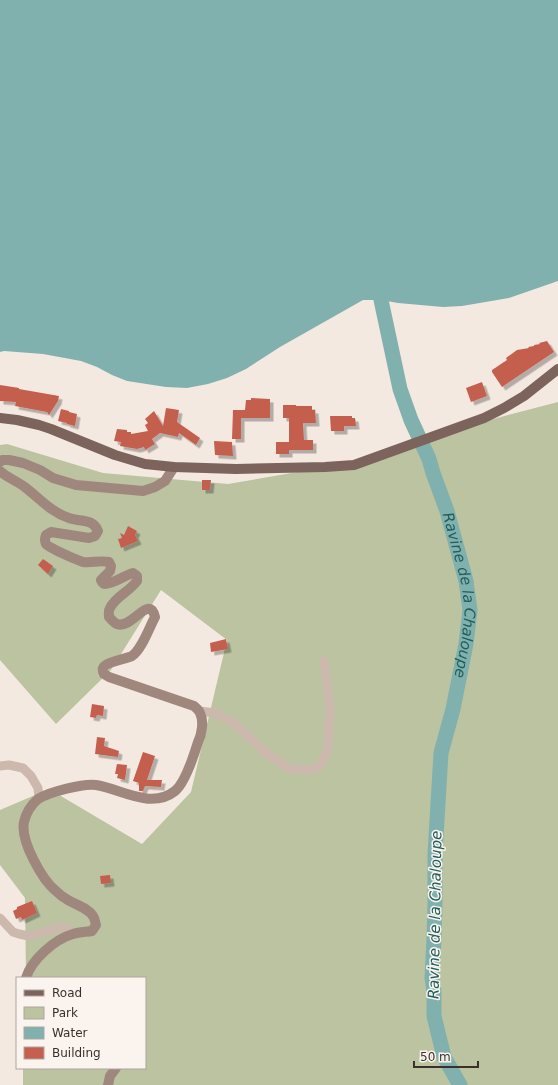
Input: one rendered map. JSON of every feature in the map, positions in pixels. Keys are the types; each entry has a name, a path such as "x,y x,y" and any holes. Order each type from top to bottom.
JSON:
{"main road":[{"path":"0,418 17,420 51,429 115,455 146,464 174,467 243,469 354,465 484,418 524,396 558,369"},
{"path":"0,462 2,460 9,460 23,463 40,470 53,478 76,485 143,491 155,487 165,481 174,467"},
{"path":"0,472 26,487 46,506 59,514 70,518 91,522 96,526 98,531 95,536 89,538 51,532 46,534 45,540 47,545 84,562 109,562 111,566 110,570 101,580 104,584 108,584 132,573 136,576 137,581 134,586 113,603 109,610 109,618 116,624 124,625 146,609 150,609 154,612 155,617 138,649 132,655 104,666 102,669 104,674 194,706 200,711 202,722 200,739 190,764 180,785 175,791 168,795 158,798 145,799 96,785 80,785 60,790 39,799 28,809 24,822 24,837 32,858 54,890 66,900 89,912 94,917 96,925 92,931 73,934 61,939 48,948 35,961 27,977"},
{"path":"108,1085 110,1076 115,1069"}],"street":[{"path":"200,711 215,713 234,724 266,753 290,770 308,770 319,767 328,750 330,706 324,662"},
{"path":"0,766 10,765 23,768 31,776 38,788 39,799"},
{"path":"0,918 14,932 19,934 29,936 53,928 62,927 69,930 73,934"}],"green space":[{"path":"558,402 558,1085 23,1085 23,1069 146,1069 146,977 26,977 25,898 0,865 0,810 49,789 142,844 191,792 227,640 161,590 111,670 56,724 0,660 0,445 7,444 103,473 228,484 355,462 497,418"}],"water":[{"path":"0,0 558,0 558,281 509,298 462,306 443,307 381,300 363,300 280,347 246,369 227,378 208,384 187,388 166,387 127,381 81,361 43,354 0,352"}],"building":[{"path":"547,341 554,352 502,387 492,370 507,360 506,358 517,350 529,348 528,347"},
{"path":"482,382 487,396 471,402 466,388"},
{"path":"0,385 59,396 58,401 49,415 47,412 15,406 16,402 0,401"},
{"path":"251,398 270,399 270,418 241,418 241,439 232,439 233,410 245,410 246,400 251,400"},
{"path":"283,405 312,406 312,410 315,410 316,423 303,423 304,440 313,440 313,450 289,450 289,454 276,454 276,442 289,442 289,418 283,418"},
{"path":"166,408 179,410 177,422 200,438 196,445 179,433 178,437 160,433 152,439 155,444 145,450 144,447 137,449 120,446 121,442 114,441 117,429 127,430 127,432 131,432 131,434 148,431 145,425 148,423 145,419 154,411 163,426"},
{"path":"61,409 77,414 75,426 58,421"},
{"path":"330,416 352,416 352,418 355,418 356,426 344,426 344,431 331,431"},
{"path":"214,441 232,442 233,456 215,455"},
{"path":"202,480 211,480 210,490 202,490"},
{"path":"128,526 137,531 135,535 138,541 121,548 118,539 122,538 120,533 124,535"},
{"path":"43,559 53,566 48,574 38,565"},
{"path":"226,639 228,649 211,652 210,643"},
{"path":"92,704 104,706 103,716 97,715 96,718 90,717"},
{"path":"97,737 105,738 104,746 119,751 118,757 95,754"},
{"path":"143,752 155,756 147,780 162,780 161,787 145,786 143,791 139,791 139,783 133,781"},
{"path":"117,764 127,765 125,780 117,778 118,774 115,774"},
{"path":"110,875 111,883 101,884 100,876"},
{"path":"32,901 37,913 22,920 21,917 16,919 13,911 17,909 17,907"}],"waterway":[{"name":"Ravine de la Chaloupe","path":"381,300 400,389 411,420 429,459 447,511 466,581 470,610 466,644 453,709 441,753 435,854 435,904 432,978 434,992 434,1016 444,1057 460,1085"}]}
